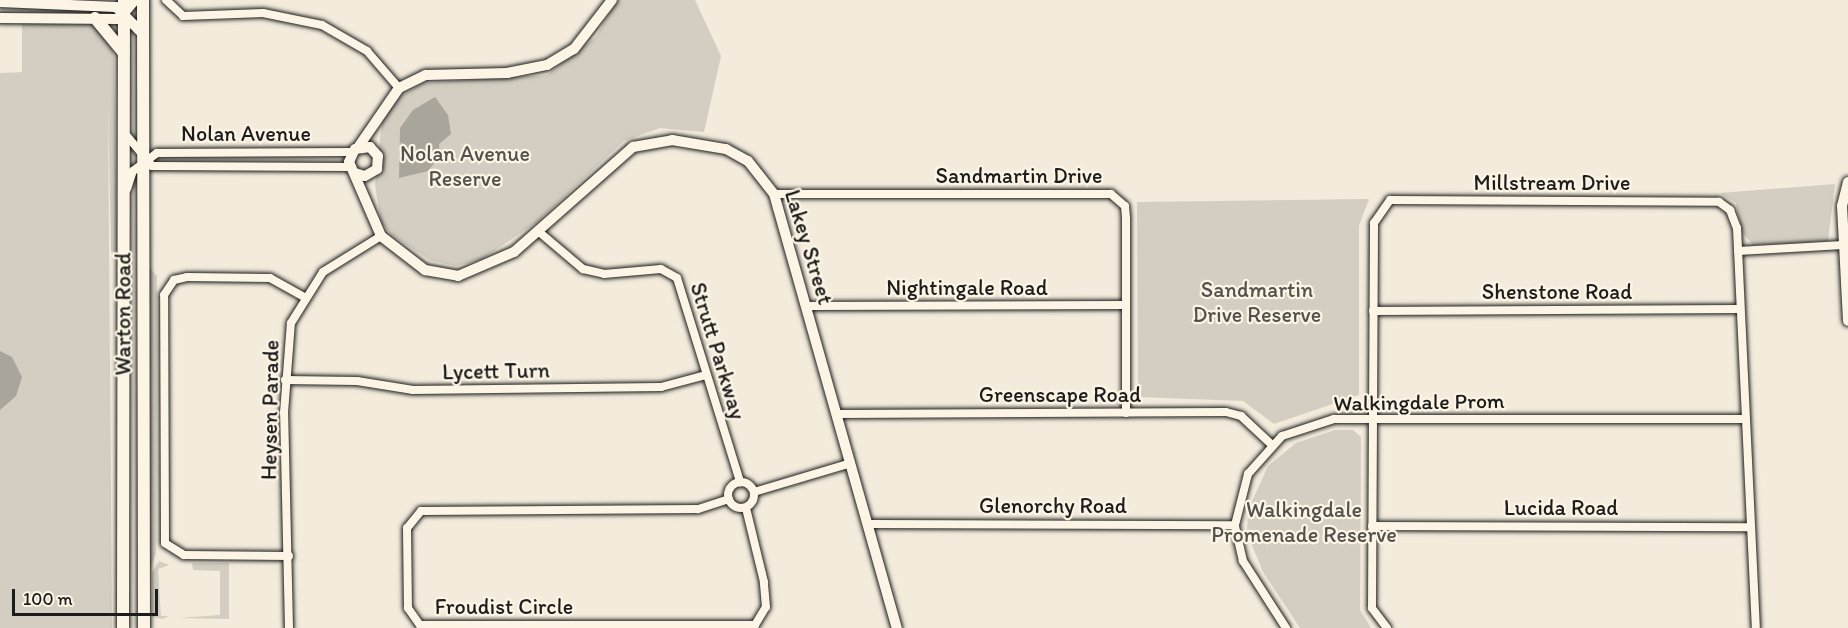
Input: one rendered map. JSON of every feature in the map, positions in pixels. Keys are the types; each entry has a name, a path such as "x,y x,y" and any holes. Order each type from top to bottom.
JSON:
{"main road":[{"name":"Warton Road","path":"143,0 144,628"},
{"name":"Warton Road","path":"123,628 124,6"},
{"path":"95,18 124,53"}],"street":[{"path":"0,2 124,6 135,0"},
{"path":"166,0 183,16 262,13 322,25 367,51 399,88"},
{"path":"381,236 370,202 353,170 355,149 375,126 399,88 426,75 507,73 547,65 574,49 612,0"},
{"path":"0,18 118,19 124,6"},
{"path":"124,6 143,34"},
{"path":"370,202 377,153 375,126"},
{"path":"124,129 144,160 134,171 124,202"},
{"name":"Lakey Street","path":"381,236 426,270 458,276 514,252 616,158 660,140 736,153 760,172 774,194 870,524 897,628"},
{"path":"355,149 377,153"},
{"name":"Nolan Avenue","path":"144,160 157,153 355,149"},
{"name":"Nolan Avenue","path":"144,160 161,166 353,170"},
{"path":"353,170 375,171"},
{"path":"1848,182 1843,246 1848,321"},
{"name":"Sandmartin Drive","path":"774,194 1111,194 1125,206 1126,413"},
{"name":"Millstream Drive","path":"1387,628 1372,608 1373,311 1374,224 1390,200 1719,202 1735,216 1756,628"},
{"name":"Strutt Parkway","path":"538,231 591,272 670,270 681,287 740,482"},
{"name":"Heysen Parade","path":"289,628 285,380 291,323 303,296 342,256 381,236"},
{"path":"1738,251 1843,246"},
{"path":"289,556 184,555 165,543 165,295 174,280 187,277 270,278 303,296"},
{"name":"Nightingale Road","path":"808,306 1126,305"},
{"name":"Shenstone Road","path":"1373,311 1740,309"},
{"name":"Lycett Turn","path":"285,380 357,381 413,390 625,388 661,387 706,375"},
{"name":"Greenscape Road","path":"837,414 1226,412 1241,416 1271,444"},
{"name":"Walkingdale Prom","path":"1284,625 1243,561 1235,525 1248,474 1271,444 1314,423 1373,418 1745,419"},
{"path":"754,492 740,482 732,486 729,499 746,508 754,492 851,463"},
{"name":"Froudist Circle","path":"729,499 698,509 414,514 407,528 408,608 420,625 746,626 763,619 764,582 746,508"},
{"name":"Glenorchy Road","path":"870,524 1235,525"},
{"name":"Lucida Road","path":"1372,526 1750,527"},
{"path":"1273,628 1284,625"}],"green space":[{"name":"Nolan Avenue Reserve","path":"617,0 695,0 721,56 704,132 660,128 624,141 537,222 482,259 456,266 431,261 392,235 381,222 375,185 382,122 396,99 423,83 547,75 596,37"},
{"path":"22,22 93,24 110,41 114,58 117,251 111,252 108,102 112,628 0,628 0,73 22,72"},
{"path":"1835,184 1828,241 1753,245 1742,232 1736,203 1720,193"},
{"name":"Sandmartin Drive Reserve","path":"1369,199 1359,226 1359,395 1274,424 1243,401 1138,397 1137,202"},
{"path":"149,267 157,276 156,553 149,572"},
{"name":"Walkingdale Promenade Reserve","path":"1335,430 1353,430 1361,437 1360,610 1371,628 1300,628 1263,572 1247,533 1248,510 1268,466 1296,443"},
{"path":"159,561 169,565 158,569 161,616 169,616 163,619 152,617 152,573"},
{"path":"192,563 229,563 229,619 179,618 220,615 220,571 193,570"}],"shaded area":[{"path":"435,97 448,115 451,134 439,144 440,156 428,171 399,178 400,128 413,110"},
{"path":"0,351 12,357 22,377 16,396 0,410"}]}
